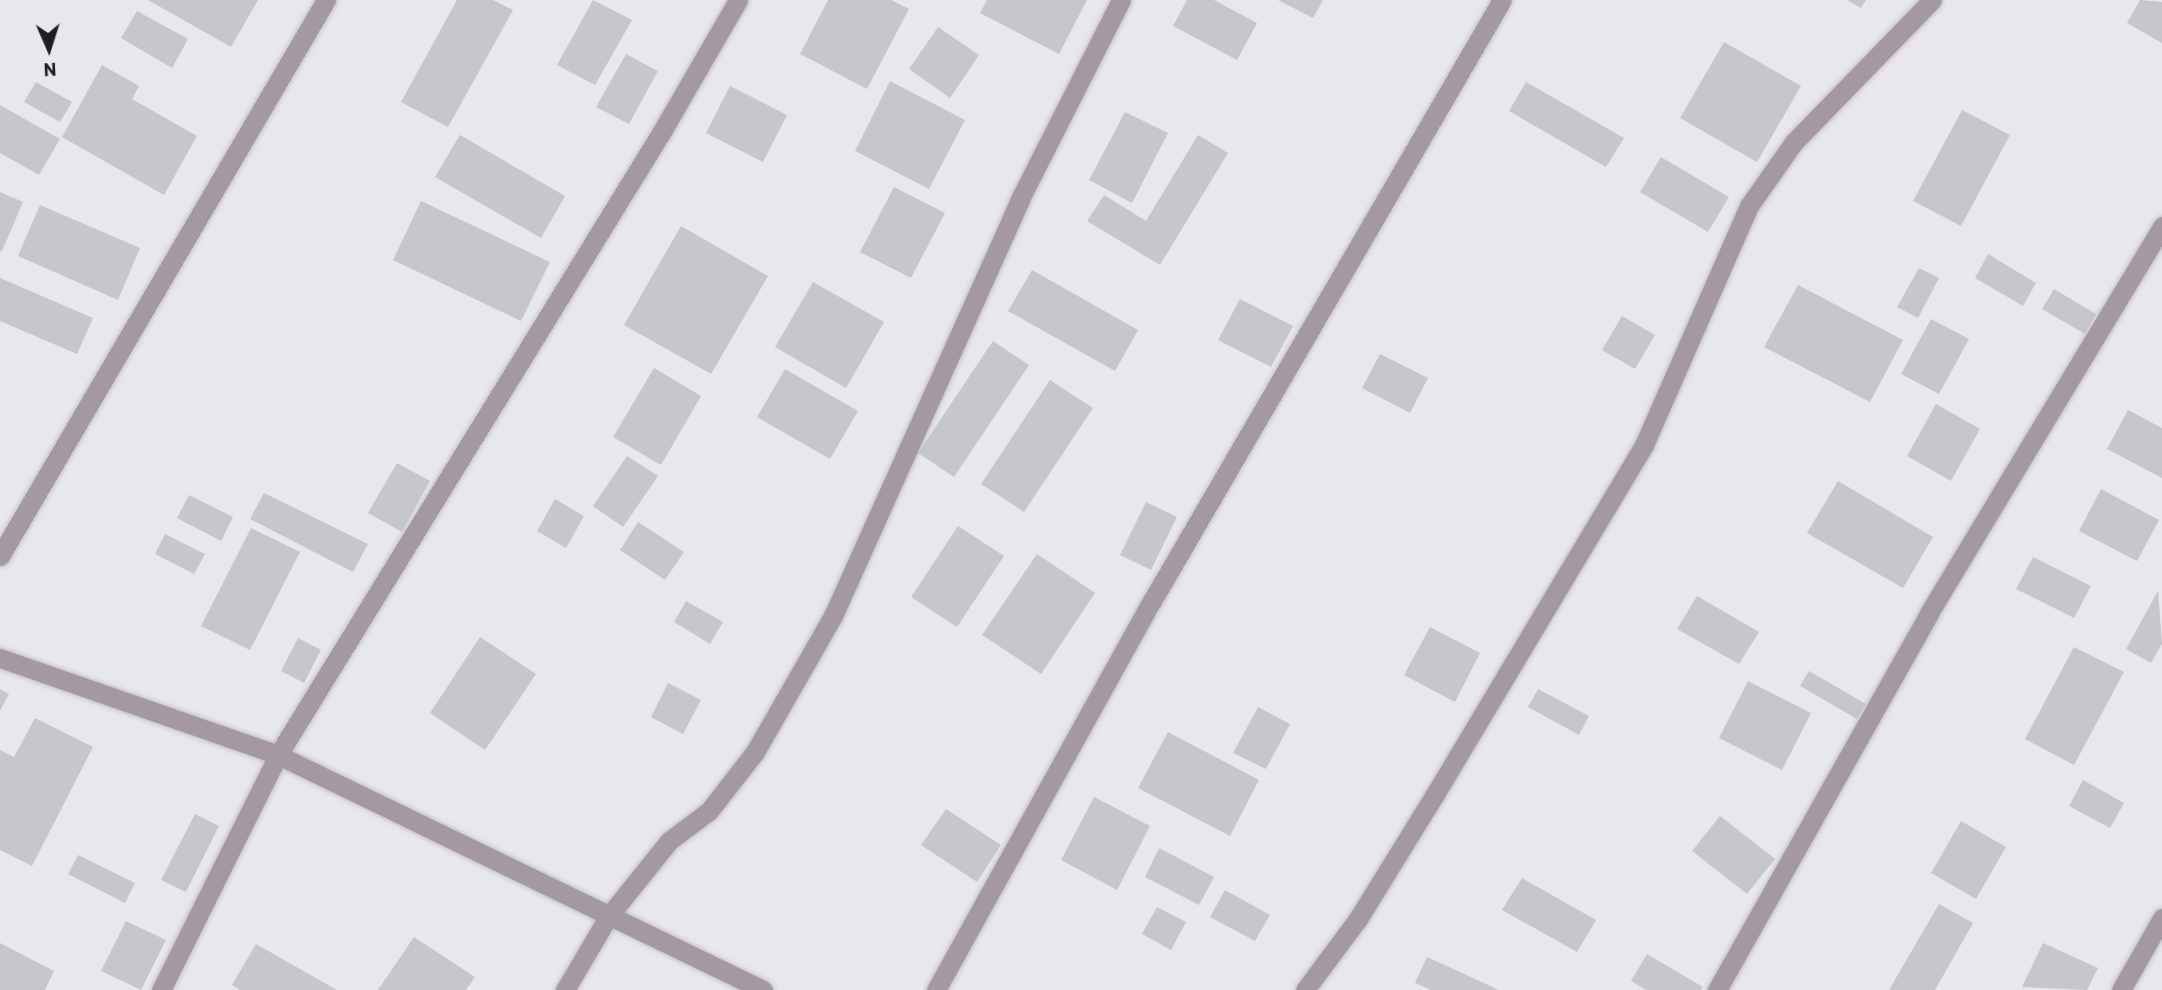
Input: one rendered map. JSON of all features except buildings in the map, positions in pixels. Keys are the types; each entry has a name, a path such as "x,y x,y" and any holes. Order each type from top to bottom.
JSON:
{"street":[{"path":"0,556 326,0"},
{"path":"161,990 278,755 661,133 737,0"},
{"path":"565,990 608,917 669,841 709,811 755,752 833,616 997,248 1121,0"},
{"path":"936,990 1152,601 1502,0"},
{"path":"1305,990 1358,919 1644,445 1749,206 1794,142 1933,0"},
{"path":"1717,990 1929,613 2162,226"},
{"path":"0,659 278,755 413,817 608,917 763,990"},
{"path":"2121,990 2162,918"}]}
